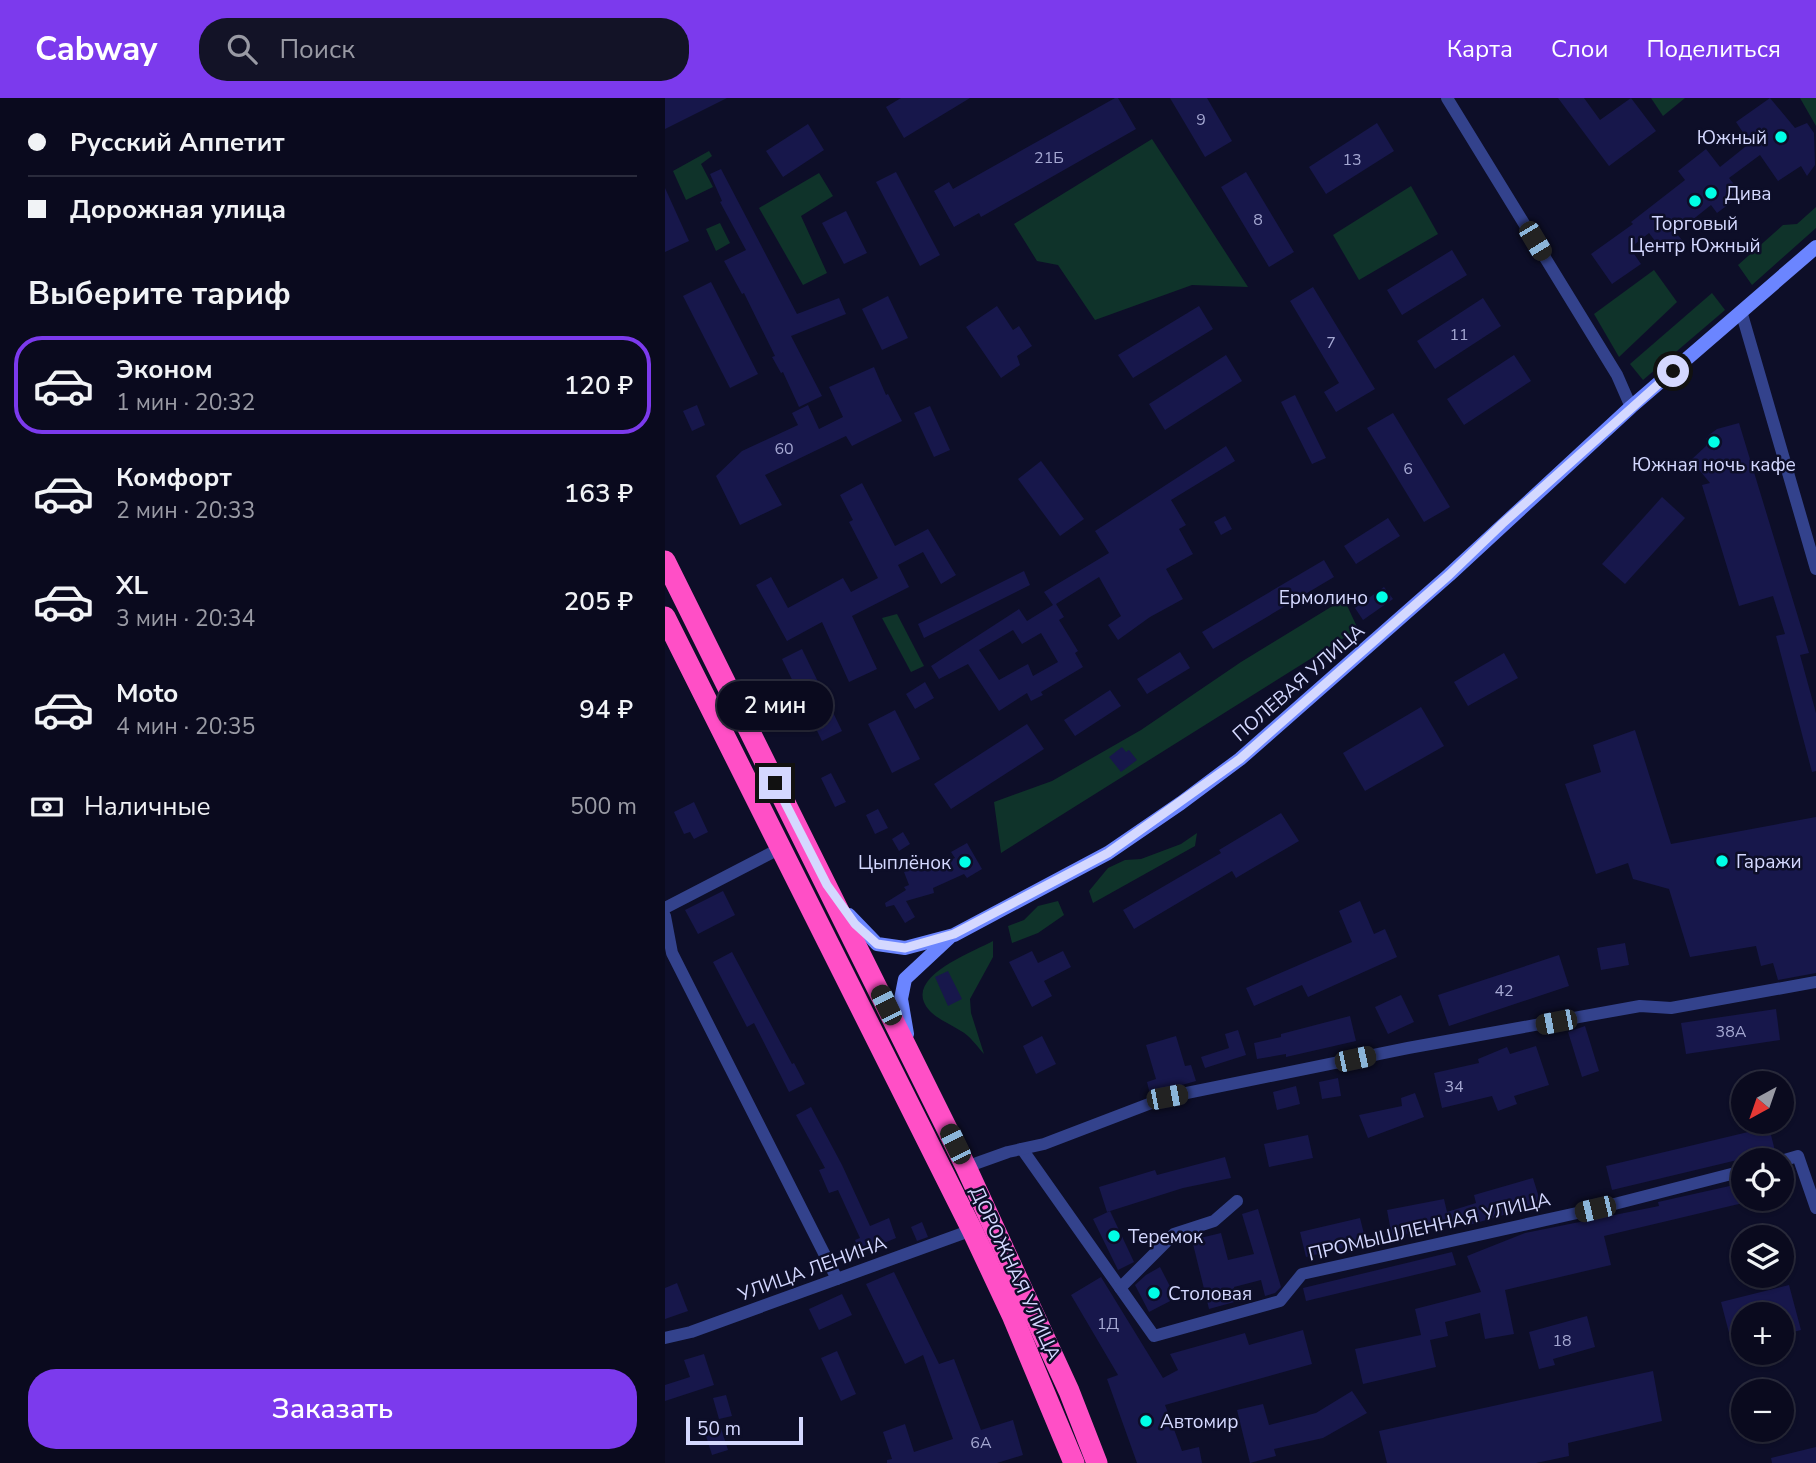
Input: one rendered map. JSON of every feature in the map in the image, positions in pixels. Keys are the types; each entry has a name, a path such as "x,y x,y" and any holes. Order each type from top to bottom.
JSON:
{"highway":[{"name":"ДОРОЖНАЯ УЛИЦА","path":"665,561 966,1167 1069,1391 1097,1463"},
{"name":"ДОРОЖНАЯ УЛИЦА","path":"665,617 972,1230 1016,1322 1074,1463"}],"main road":[{"name":"ПОЛЕВАЯ УЛИЦА","path":"954,934 1108,853 1240,759 1449,575 1631,407 1816,247"},
{"path":"827,885 855,924 877,944 905,948 954,934"},
{"path":"910,1053 901,999 905,979 954,934"}],"street":[{"path":"1447,98 1617,375 1631,407"},
{"path":"1741,311 1816,569"},
{"path":"665,908 779,849"},
{"path":"665,916 672,953 837,1279"},
{"name":"ДОРОЖНАЯ УЛИЦА","path":"966,1167 1044,1144 1167,1097 1408,1048 1640,1006 1671,1008 1816,982"},
{"name":"ПРОМЫШЛЕННАЯ УЛИЦА","path":"1022,1149 1154,1336 1280,1301 1302,1274 1595,1209 1731,1174"},
{"path":"1794,1157 1798,1156 1816,1208"},
{"path":"1119,1288 1174,1234 1214,1221 1237,1201"},
{"name":"УЛИЦА ЛЕНИНА","path":"665,1338 691,1332 972,1230"}],"green space":[{"path":"1651,98 1685,98 1663,116"},
{"path":"1800,98 1816,98 1816,126"},
{"path":"1152,139 1248,287 1192,285 1095,320 1058,265 1037,261 1014,224"},
{"path":"709,151 712,156 701,164 713,187 686,200 673,171"},
{"path":"819,173 833,196 801,216 827,273 803,285 759,208"},
{"path":"1411,186 1438,234 1359,280 1333,235"},
{"path":"1816,207 1816,228 1752,285 1738,265 1783,225 1797,224"},
{"path":"720,223 730,243 716,251 706,229"},
{"path":"1654,270 1677,302 1619,357 1594,314"},
{"path":"1712,293 1725,310 1643,380 1630,364"},
{"path":"1344,599 1358,629 1001,853 994,802 1052,781 1141,730 1241,662"},
{"path":"897,614 924,666 911,672 882,618"},
{"path":"1197,833 1195,846 1093,903 1089,891 1108,868 1125,860 1141,859 1181,844"},
{"path":"1058,901 1064,915 1038,933 1012,943 1008,926 1024,920 1038,906"},
{"path":"993,941 993,957 970,999 971,1013 984,1054 964,1033 932,1013 923,998 924,987 942,968"}],"building":[{"path":"665,98 727,98 665,129"},
{"path":"901,98 970,98 904,138 886,107"},
{"path":"1118,98 1136,129 981,217 979,213 954,227 934,191 949,182 953,189"},
{"path":"1170,98 1207,98 1232,141 1205,157"},
{"path":"1558,98 1584,98 1600,120 1631,98 1656,131 1609,166"},
{"path":"1770,98 1795,128 1807,123 1814,133 1815,165 1807,176 1801,166 1778,181 1760,155 1729,178 1737,188 1732,192 1737,198 1717,213 1711,205 1676,233 1682,240 1665,254 1649,233 1630,248 1641,264 1612,284 1591,254 1633,224 1631,222 1685,180 1678,171 1706,149 1720,167 1750,143 1736,122"},
{"path":"1377,123 1394,151 1326,194 1309,167"},
{"path":"808,124 824,150 783,177 766,151"},
{"path":"721,169 797,314 839,298 846,314 791,336 822,396 799,407 783,372 781,373 772,357 775,356 744,293 742,294 724,261 746,250 720,202 722,201 710,174"},
{"path":"896,172 940,255 920,266 876,182"},
{"path":"1246,172 1294,252 1269,267 1221,187"},
{"path":"665,188 689,241 665,252"},
{"path":"846,211 867,253 844,264 822,223"},
{"path":"1452,250 1467,275 1402,315 1387,290"},
{"path":"711,282 758,374 730,388 683,296"},
{"path":"1313,287 1375,389 1336,412 1324,392 1339,383 1290,301"},
{"path":"888,296 908,338 882,350 862,309"},
{"path":"1483,298 1501,326 1435,369 1417,341"},
{"path":"997,306 1013,330 1019,326 1032,346 1017,356 1020,365 1001,378 966,327"},
{"path":"1199,306 1213,329 1133,378 1118,355"},
{"path":"1226,355 1242,381 1165,430 1149,404"},
{"path":"1514,355 1531,381 1464,425 1447,399"},
{"path":"874,367 886,395 888,394 902,421 852,446 846,436 765,475 782,505 740,525 716,476 742,451 798,425 792,413 808,405 819,429 843,417 829,387"},
{"path":"1295,395 1326,458 1312,464 1281,402"},
{"path":"697,405 705,425 692,431 683,411"},
{"path":"930,406 950,450 934,457 914,413"},
{"path":"1393,413 1450,507 1424,522 1367,428"},
{"path":"1739,423 1809,653 1800,655 1816,713 1816,771 1812,772 1776,636 1785,634 1773,596 1739,606 1702,485 1710,483 1691,460 1706,446 1709,435 1717,429"},
{"path":"1226,446 1235,461 1171,500 1186,525 1179,529 1193,554 1166,569 1183,599 1150,617 1118,640 1108,625 1121,616 1099,577 1056,604 1064,617 1059,620 1078,651 1075,653 1083,667 1031,701 1027,693 999,711 968,664 939,679 931,666 1019,609 1027,621 1053,605 1044,592 1109,553 1095,531","holes":["1013,630 1022,644 1041,633 1058,662 1033,676 1028,664 999,680 979,650"]},
{"path":"1041,461 1084,519 1060,536 1018,479"},
{"path":"862,483 895,546 928,529 956,575 941,584 923,552 898,565 909,587 852,616 877,669 849,682 822,622 787,641 756,585 771,577 788,608 843,578 851,592 878,578 849,522 853,520 840,495"},
{"path":"1662,497 1685,518 1625,584 1602,564"},
{"path":"1225,516 1232,529 1221,535 1214,522"},
{"path":"1388,518 1400,536 1356,564 1344,546"},
{"path":"1324,560 1334,577 1213,649 1202,632"},
{"path":"1024,571 1030,585 924,638 918,624"},
{"path":"1384,587 1393,599 1363,620 1355,608"},
{"path":"802,649 842,731 822,741 782,659"},
{"path":"1180,652 1190,668 1147,694 1137,679"},
{"path":"1504,653 1518,678 1468,706 1454,682"},
{"path":"925,682 934,698 915,709 906,694"},
{"path":"1110,690 1121,706 1075,736 1064,720"},
{"path":"1421,707 1444,746 1365,791 1343,753"},
{"path":"895,710 920,759 892,773 868,724"},
{"path":"1027,724 1044,749 951,809 934,784"},
{"name":"Гаражи","path":"1635,730 1671,844 1816,817 1816,973 1778,980 1773,963 1761,966 1756,946 1690,957 1669,889 1633,879 1628,863 1596,874 1565,784 1601,772 1593,745"},
{"path":"1122,747 1126,752 1129,750 1137,760 1121,772 1109,757"},
{"path":"831,773 846,802 835,807 821,778"},
{"path":"694,802 708,832 694,839 690,832 684,834 674,812"},
{"path":"878,809 888,828 875,834 866,815"},
{"path":"1281,813 1299,841 1236,878 1232,871 1134,929 1123,910 1221,853 1219,850"},
{"path":"903,832 910,844 899,851 892,839"},
{"path":"967,843 982,869 967,878 964,874 933,888 934,893 906,901 915,917 905,923 894,905 886,907 885,903 906,890 904,887 909,885 904,872 921,864 924,871 955,858 951,852"},
{"path":"723,891 735,915 698,934 685,910"},
{"path":"1360,901 1374,934 1385,929 1397,957 1308,997 1302,985 1254,1006 1246,988 1352,942 1339,911"},
{"path":"1625,943 1629,965 1601,970 1597,948"},
{"path":"1032,951 1038,963 1063,951 1071,967 1044,981 1052,996 1032,1007 1009,962"},
{"path":"732,952 805,1084 789,1092 754,1023 747,1027 713,962"},
{"path":"1559,955 1569,986 1449,1026 1438,995"},
{"path":"948,971 962,999 948,1006 935,977"},
{"path":"1401,995 1414,1022 1388,1034 1375,1007"},
{"path":"1776,1009 1780,1040 1686,1054 1681,1023"},
{"path":"1350,1016 1356,1041 1286,1057 1286,1054 1257,1059 1254,1043"},
{"path":"1585,1026 1599,1071 1582,1077 1568,1032"},
{"path":"1238,1030 1246,1055 1205,1068 1201,1057 1229,1048 1225,1034"},
{"path":"1042,1036 1056,1064 1036,1074 1023,1046"},
{"path":"1176,1036 1185,1066 1191,1065 1196,1081 1150,1094 1147,1082 1156,1079 1146,1045"},
{"path":"1536,1046 1549,1085 1514,1096 1517,1104 1498,1111 1492,1096 1442,1108 1434,1073 1479,1063 1478,1059 1507,1047 1510,1054"},
{"path":"1338,1078 1341,1096 1322,1099 1319,1082"},
{"path":"1296,1086 1300,1104 1277,1110 1273,1092"},
{"path":"1415,1093 1424,1117 1368,1138 1359,1115 1402,1106 1401,1098"},
{"path":"811,1107 870,1226 889,1218 896,1238 860,1253 855,1240 860,1238 838,1190 829,1193 819,1170 825,1168 796,1115"},
{"path":"1740,1134 1771,1134 1774,1148 1731,1148 1731,1162 1612,1190 1606,1166"},
{"path":"1308,1135 1313,1158 1269,1167 1264,1144"},
{"path":"1225,1157 1231,1178 1183,1188 1107,1212 1099,1187 1155,1170 1157,1175"},
{"path":"1533,1178 1541,1204 1469,1225 1468,1221 1392,1237 1387,1210 1444,1199 1447,1212 1476,1203 1474,1195"},
{"path":"1731,1186 1731,1206 1604,1236 1611,1265 1505,1290 1514,1334 1485,1339 1480,1313 1445,1322 1448,1336 1430,1340 1436,1367 1363,1384 1355,1349 1421,1335 1415,1309 1481,1292 1467,1256 1525,1233 1659,1206 1658,1202"},
{"path":"1258,1209 1281,1287 1275,1293 1265,1296 1261,1280 1234,1287 1238,1301 1209,1309 1192,1240 1221,1233 1228,1260 1254,1254 1242,1214"},
{"path":"1110,1211 1134,1262 1118,1270 1093,1219"},
{"path":"1360,1218 1366,1242 1306,1257 1300,1232"},
{"path":"922,1222 928,1237 917,1241 911,1227"},
{"path":"1452,1252 1456,1265 1306,1301 1303,1288"},
{"path":"1160,1267 1176,1298 1149,1312 1135,1285"},
{"path":"894,1272 939,1364 954,1359 981,1430 1013,1420 1023,1455 997,1463 887,1463 887,1460 892,1459 883,1432 905,1424 914,1452 953,1439 923,1355 905,1364 866,1284"},
{"path":"1101,1277 1163,1378 1178,1370 1170,1354 1245,1333 1249,1345 1303,1330 1312,1364 1165,1405 1182,1451 1199,1447 1202,1463 1137,1463 1107,1379 1118,1375 1071,1295"},
{"path":"677,1283 688,1311 665,1319 665,1288"},
{"path":"1777,1288 1790,1288 1794,1302 1731,1302 1731,1340 1721,1302"},
{"path":"842,1294 852,1315 819,1330 809,1309"},
{"path":"1794,1304 1801,1330 1794,1332"},
{"path":"1587,1316 1595,1347 1553,1359 1555,1365 1539,1369 1529,1332"},
{"path":"837,1351 856,1394 841,1401 821,1358"},
{"path":"704,1354 714,1385 665,1401 665,1385 690,1377 684,1360"},
{"path":"1653,1371 1662,1421 1568,1443 1569,1456 1536,1463 1387,1463 1379,1431"},
{"path":"1352,1391 1367,1413 1323,1438 1274,1449 1276,1456 1250,1463 1237,1410 1263,1404 1269,1425 1316,1413"},
{"path":"726,1395 732,1416 719,1419 713,1398"},
{"path":"721,1428 728,1450 712,1455 705,1433"},
{"path":"1816,1447 1816,1463 1772,1463 1771,1458"}],"place":[{"name":"Южный","path":"1781,137"},
{"name":"Дива","path":"1711,193"},
{"name":"Торговый Центр Южный","path":"1695,201"},
{"name":"Южная ночь кафе","path":"1714,442"},
{"name":"Ермолино","path":"1382,597"},
{"name":"Гаражи","path":"1722,861"},
{"name":"Цыплёнок","path":"965,862"},
{"name":"Теремок","path":"1114,1236"},
{"name":"Столовая","path":"1154,1293"},
{"name":"Автомир","path":"1146,1421"}],"route":[{"path":"775,783 827,885 855,924 877,944 905,948 975,925 1108,853 1240,759 1449,575 1673,371"}]}
